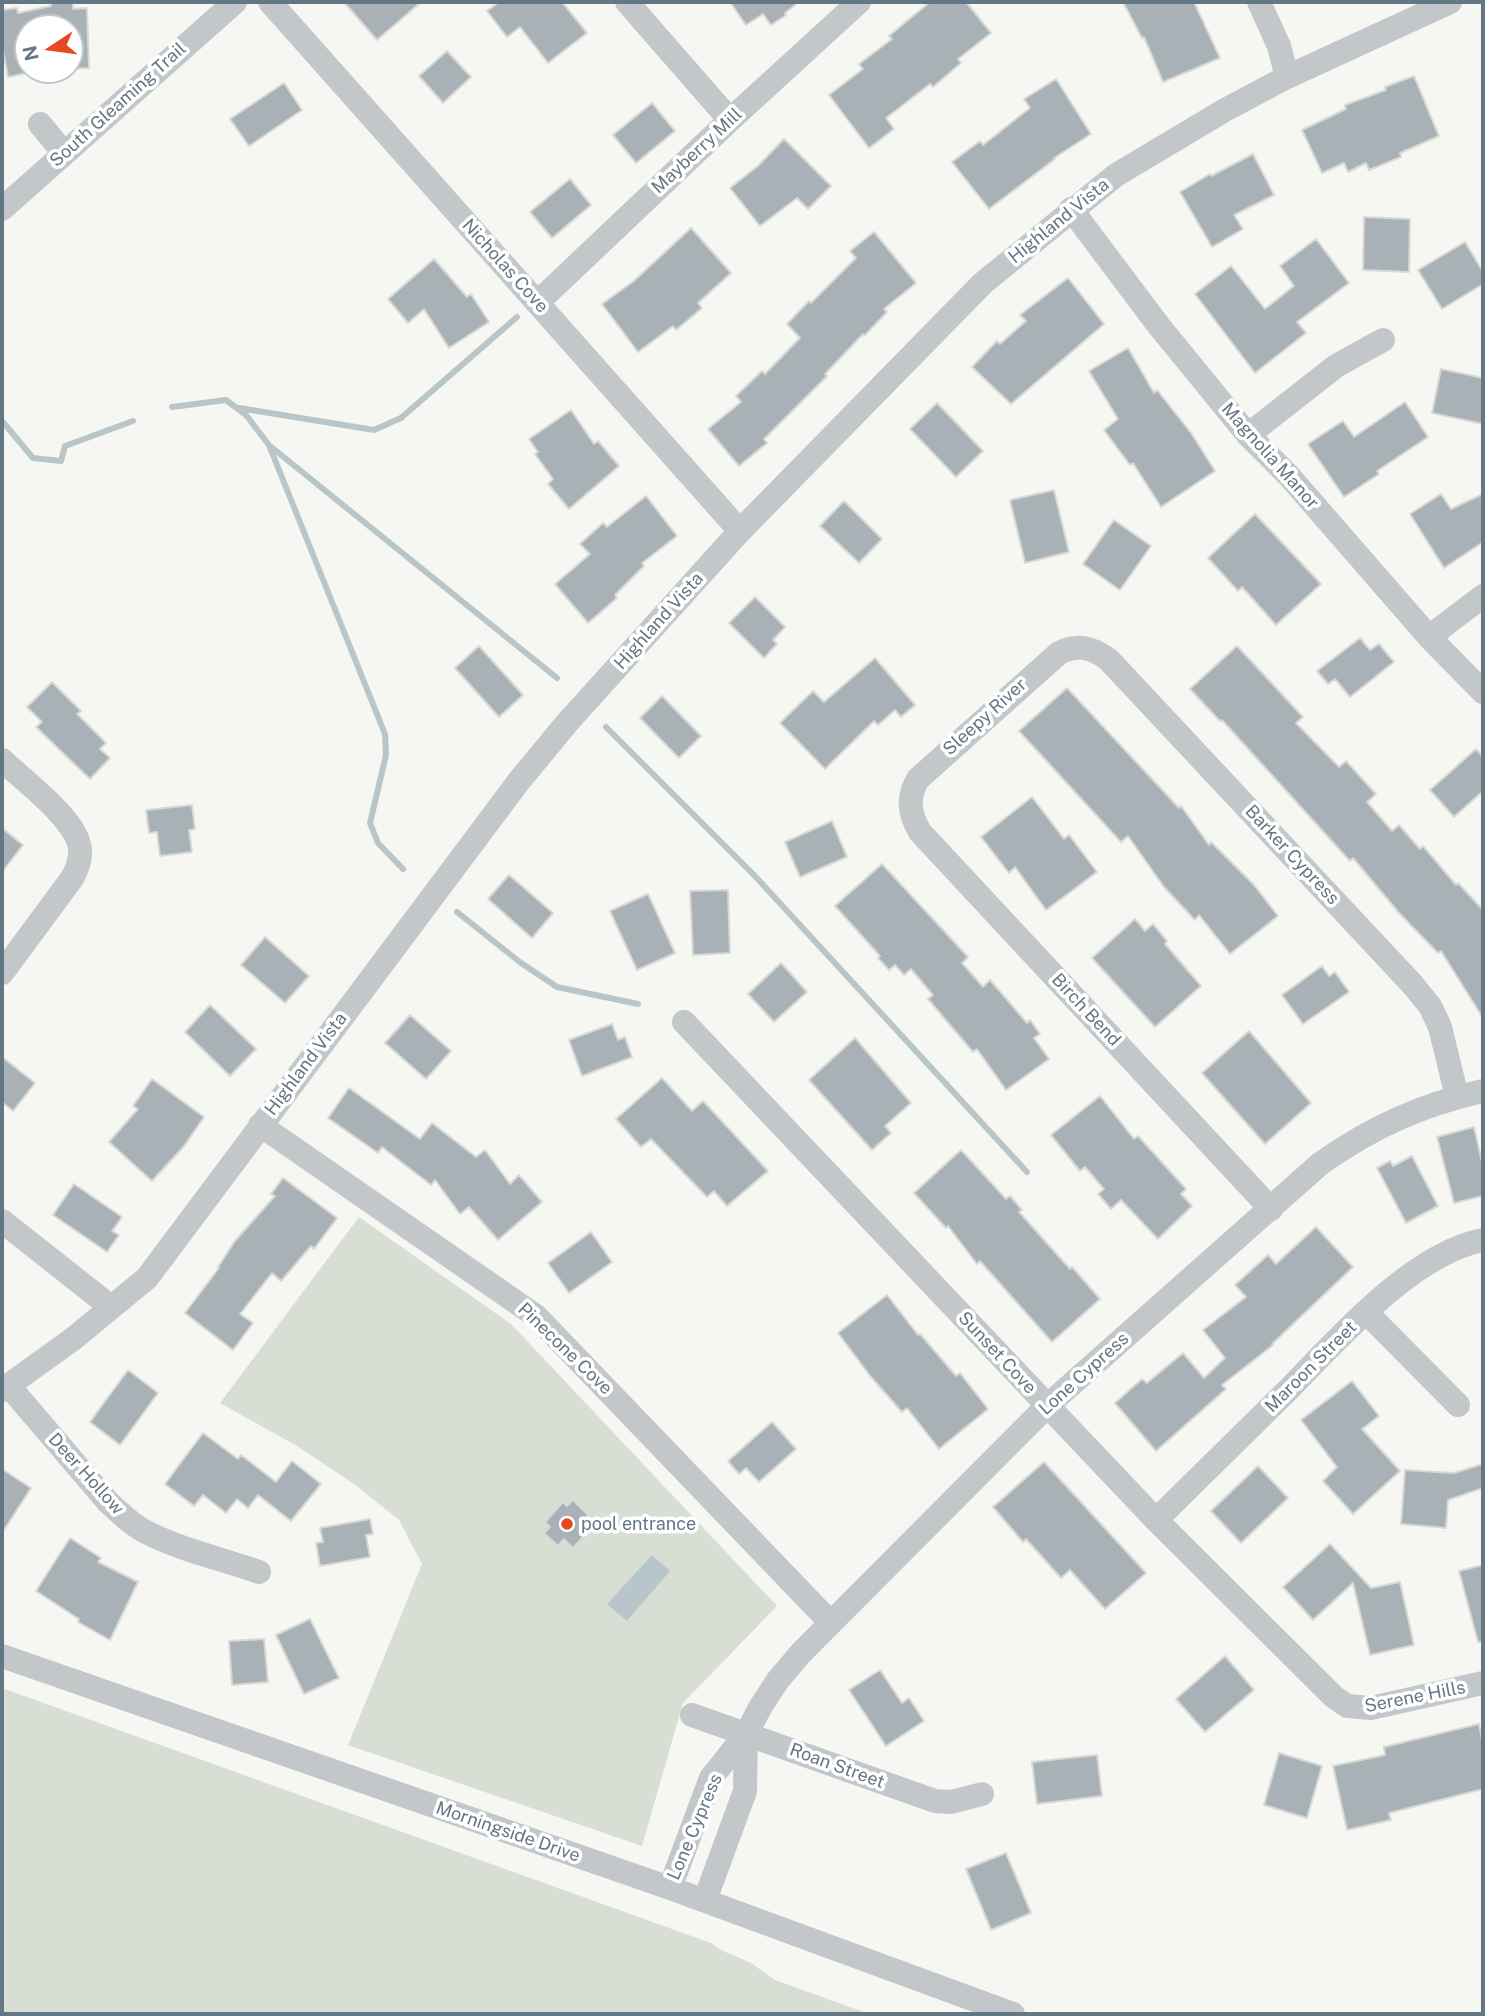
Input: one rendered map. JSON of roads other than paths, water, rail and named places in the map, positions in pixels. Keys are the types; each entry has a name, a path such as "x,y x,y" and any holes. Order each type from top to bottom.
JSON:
{"street":[{"name":"South Gleaming Trail","path":"2,209 235,2"},
{"name":"Nicholas Cove","path":"270,2 740,531"},
{"path":"627,2 730,120"},
{"name":"Mayberry Mill","path":"537,303 859,2"},
{"path":"1259,2 1279,47 1287,77"},
{"name":"Highland Vista","path":"5,1387 73,1339 147,1278 519,781 566,724 740,531 983,282 1116,175 1225,110 1287,77 1450,2"},
{"path":"40,124 64,153"},
{"name":"Magnolia Manor","path":"1071,209 1159,326 1248,435 1289,476 1429,637 1483,692"},
{"path":"1248,435 1336,366 1383,341"},
{"path":"1429,637 1483,596"},
{"name":"Sleepy River","path":"910,805 911,790 918,779 1050,658 1068,649 1080,647"},
{"name":"Barker Cypress","path":"1080,647 1099,653 1109,660 1413,985 1430,1006 1440,1027 1457,1097"},
{"path":"2,761 65,820 74,832 80,848 79,863 73,877 2,973"},
{"name":"Birch Bend","path":"910,805 920,832 1271,1209"},
{"name":"Sunset Cove","path":"684,1023 1156,1520 1334,1697 1347,1706"},
{"name":"Lone Cypress","path":"670,1888 711,1778 746,1734 778,1680 830,1622 1047,1406 1320,1164 1343,1147 1416,1110 1483,1091"},
{"name":"Pinecone Cove","path":"260,1125 536,1316 830,1622"},
{"path":"2,1221 111,1307"},
{"name":"Maroon Street","path":"1156,1520 1366,1312 1428,1262 1469,1242 1483,1240"},
{"path":"1366,1312 1458,1405"},
{"name":"Deer Hollow","path":"5,1387 108,1502 127,1519 145,1532 259,1572"},
{"name":"Morningside Drive","path":"2,1656 705,1900 980,2008 1013,2014"},
{"name":"Serene Hills","path":"1347,1706 1384,1706 1483,1684"},
{"name":"Roan Street","path":"692,1716 935,1801 951,1802 982,1794"},
{"name":"Lone Cypress","path":"705,1900 745,1790 746,1734"}],"waterway":[{"path":"239,408 374,430 401,418 517,317"},
{"path":"172,407 226,400 246,415 269,445 385,734 386,755 370,823 378,843 403,869"},
{"path":"2,421 33,458 61,461 65,446 133,421"},
{"path":"270,446 557,678"},
{"path":"606,727 754,875 1027,1172"},
{"path":"457,912 521,963 557,987 638,1004"}],"place":[{"name":"pool entrance","path":"567,1524"}]}
